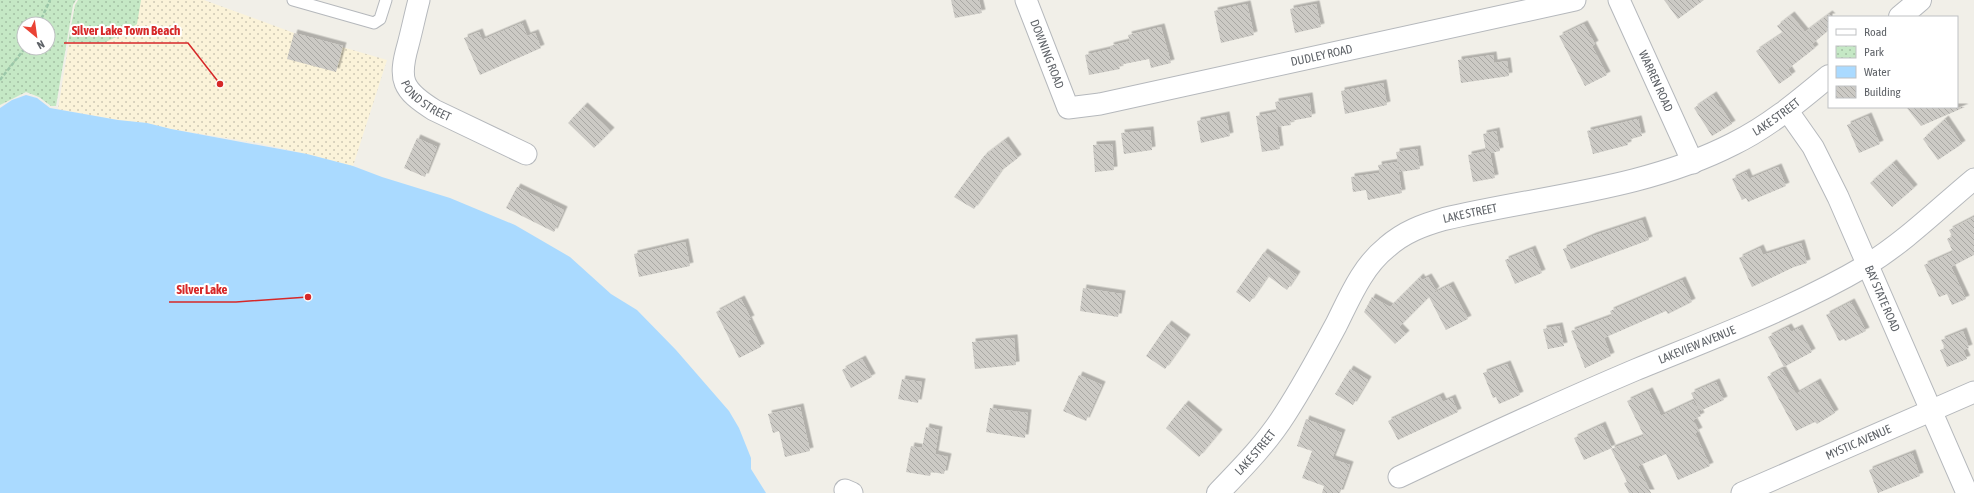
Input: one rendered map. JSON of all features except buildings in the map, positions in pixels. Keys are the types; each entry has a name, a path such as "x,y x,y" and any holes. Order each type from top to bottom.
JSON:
{"street":[{"name":"POND STREET","path":"419,0 402,66 404,81 408,89 422,103 434,110 526,154"},
{"name":"DOWNING ROAD","path":"1026,0 1068,108"},
{"name":"DUDLEY ROAD","path":"1068,108 1100,104 1575,0"},
{"name":"WARREN ROAD","path":"1620,0 1693,162"},
{"path":"1901,16 1920,0"},
{"name":"LAKE STREET","path":"1218,493 1258,450 1285,414 1328,340 1362,275 1377,256 1403,235 1422,226 1444,219 1617,185 1671,171 1751,135 1787,110 1828,77"},
{"name":"BAY STATE ROAD","path":"1787,110 1813,147 1838,197 1967,493"},
{"name":"LAKEVIEW AVENUE","path":"1399,477 1569,398 1787,306 1868,264 1914,229 1974,179"},
{"name":"MYSTIC AVENUE","path":"1742,493 1974,392"}],"lane":[{"path":"293,0 372,23 380,19 386,0"}],"path":[{"path":"43,16 50,0"},
{"path":"0,80 19,56"}],"sand":[{"path":"78,0 204,0 294,33 387,60 353,166 258,143 58,109 75,5"}],"green space":[{"path":"0,0 76,0 73,5 56,106 51,106 39,97 26,92 0,105"},
{"path":"78,0 141,0 137,24 119,36 103,43 68,42 75,5"}],"water":[{"path":"26,95 37,98 50,108 118,120 147,123 171,129 307,154 353,166 382,177 450,198 515,225 570,257 611,294 637,310 676,350 729,411 739,428 751,458 751,469 766,493 0,493 0,108 12,100"}],"place":[{"name":"Silver Lake Town Beach","path":"220,84"},
{"name":"Silver Lake","path":"308,297"}]}
